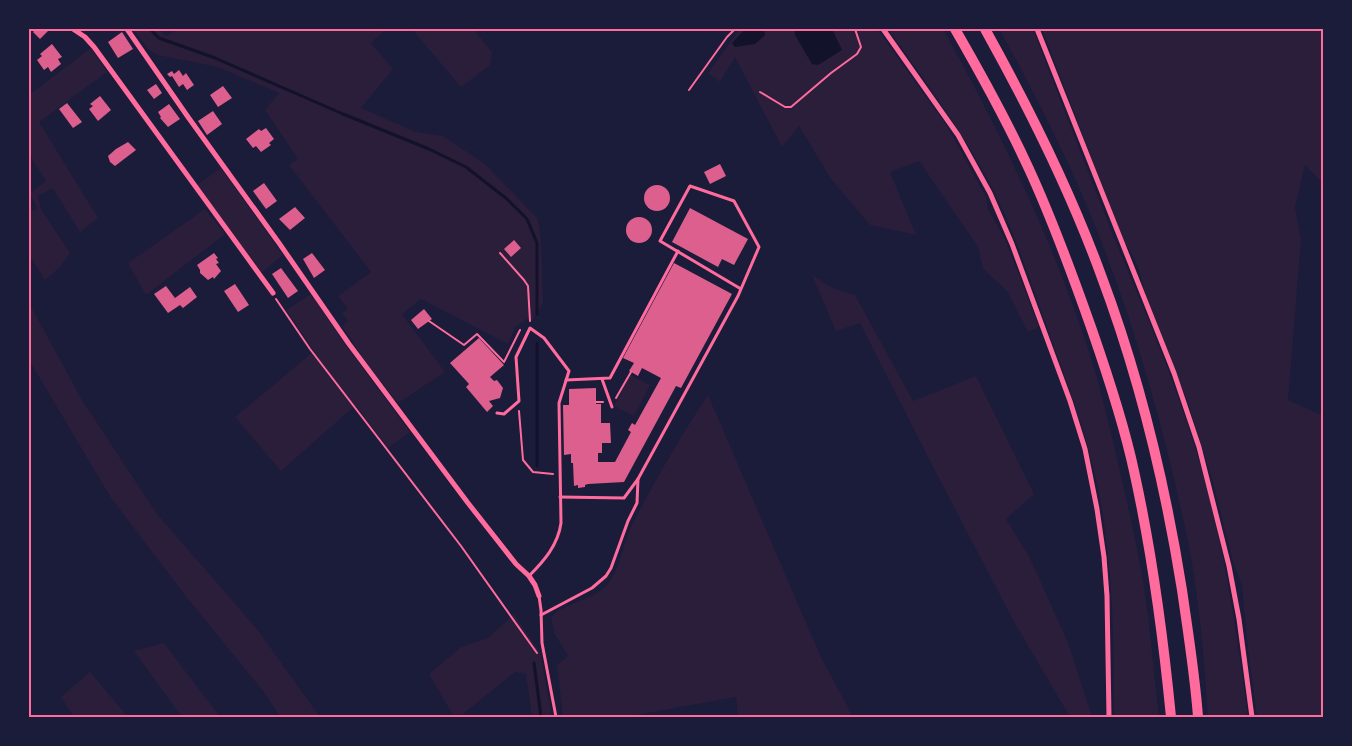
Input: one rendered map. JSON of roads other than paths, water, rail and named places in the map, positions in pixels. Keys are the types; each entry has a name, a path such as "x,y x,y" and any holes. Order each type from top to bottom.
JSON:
{"highway":[{"path":"954,29 1001,112 1029,168 1074,279 1106,373 1134,470 1147,538 1165,656 1171,717"},
{"path":"984,29 1039,130 1071,201 1102,275 1133,369 1157,460 1174,543 1189,637 1198,717"}],"street":[{"path":"73,29 94,46 272,293"},
{"path":"127,29 279,242 349,344 516,564 529,576 539,596"},
{"path":"883,29 958,135 990,193 1012,244 1070,401 1084,449 1097,509 1104,557 1107,596 1109,717"},
{"path":"1037,29 1174,373 1199,447 1229,566 1252,717"}],"lane":[{"path":"560,497 624,498 638,479 741,289 759,247 734,201 690,186 660,241 741,289"},
{"path":"566,380 610,378 678,252"},
{"path":"497,413 504,414 519,401 516,357 530,328 544,338 569,371 559,402 559,534 548,554 529,576"},
{"path":"602,379 612,407"},
{"path":"541,614 592,588 606,576 611,568 628,521 637,504 638,479"},
{"path":"539,596 542,643 556,717"}],"waterway":[{"path":"150,29 159,38 215,58 429,149 466,167 507,199 527,219 537,243 537,314"},
{"path":"537,343 537,466"},
{"path":"534,663 541,717"}]}
